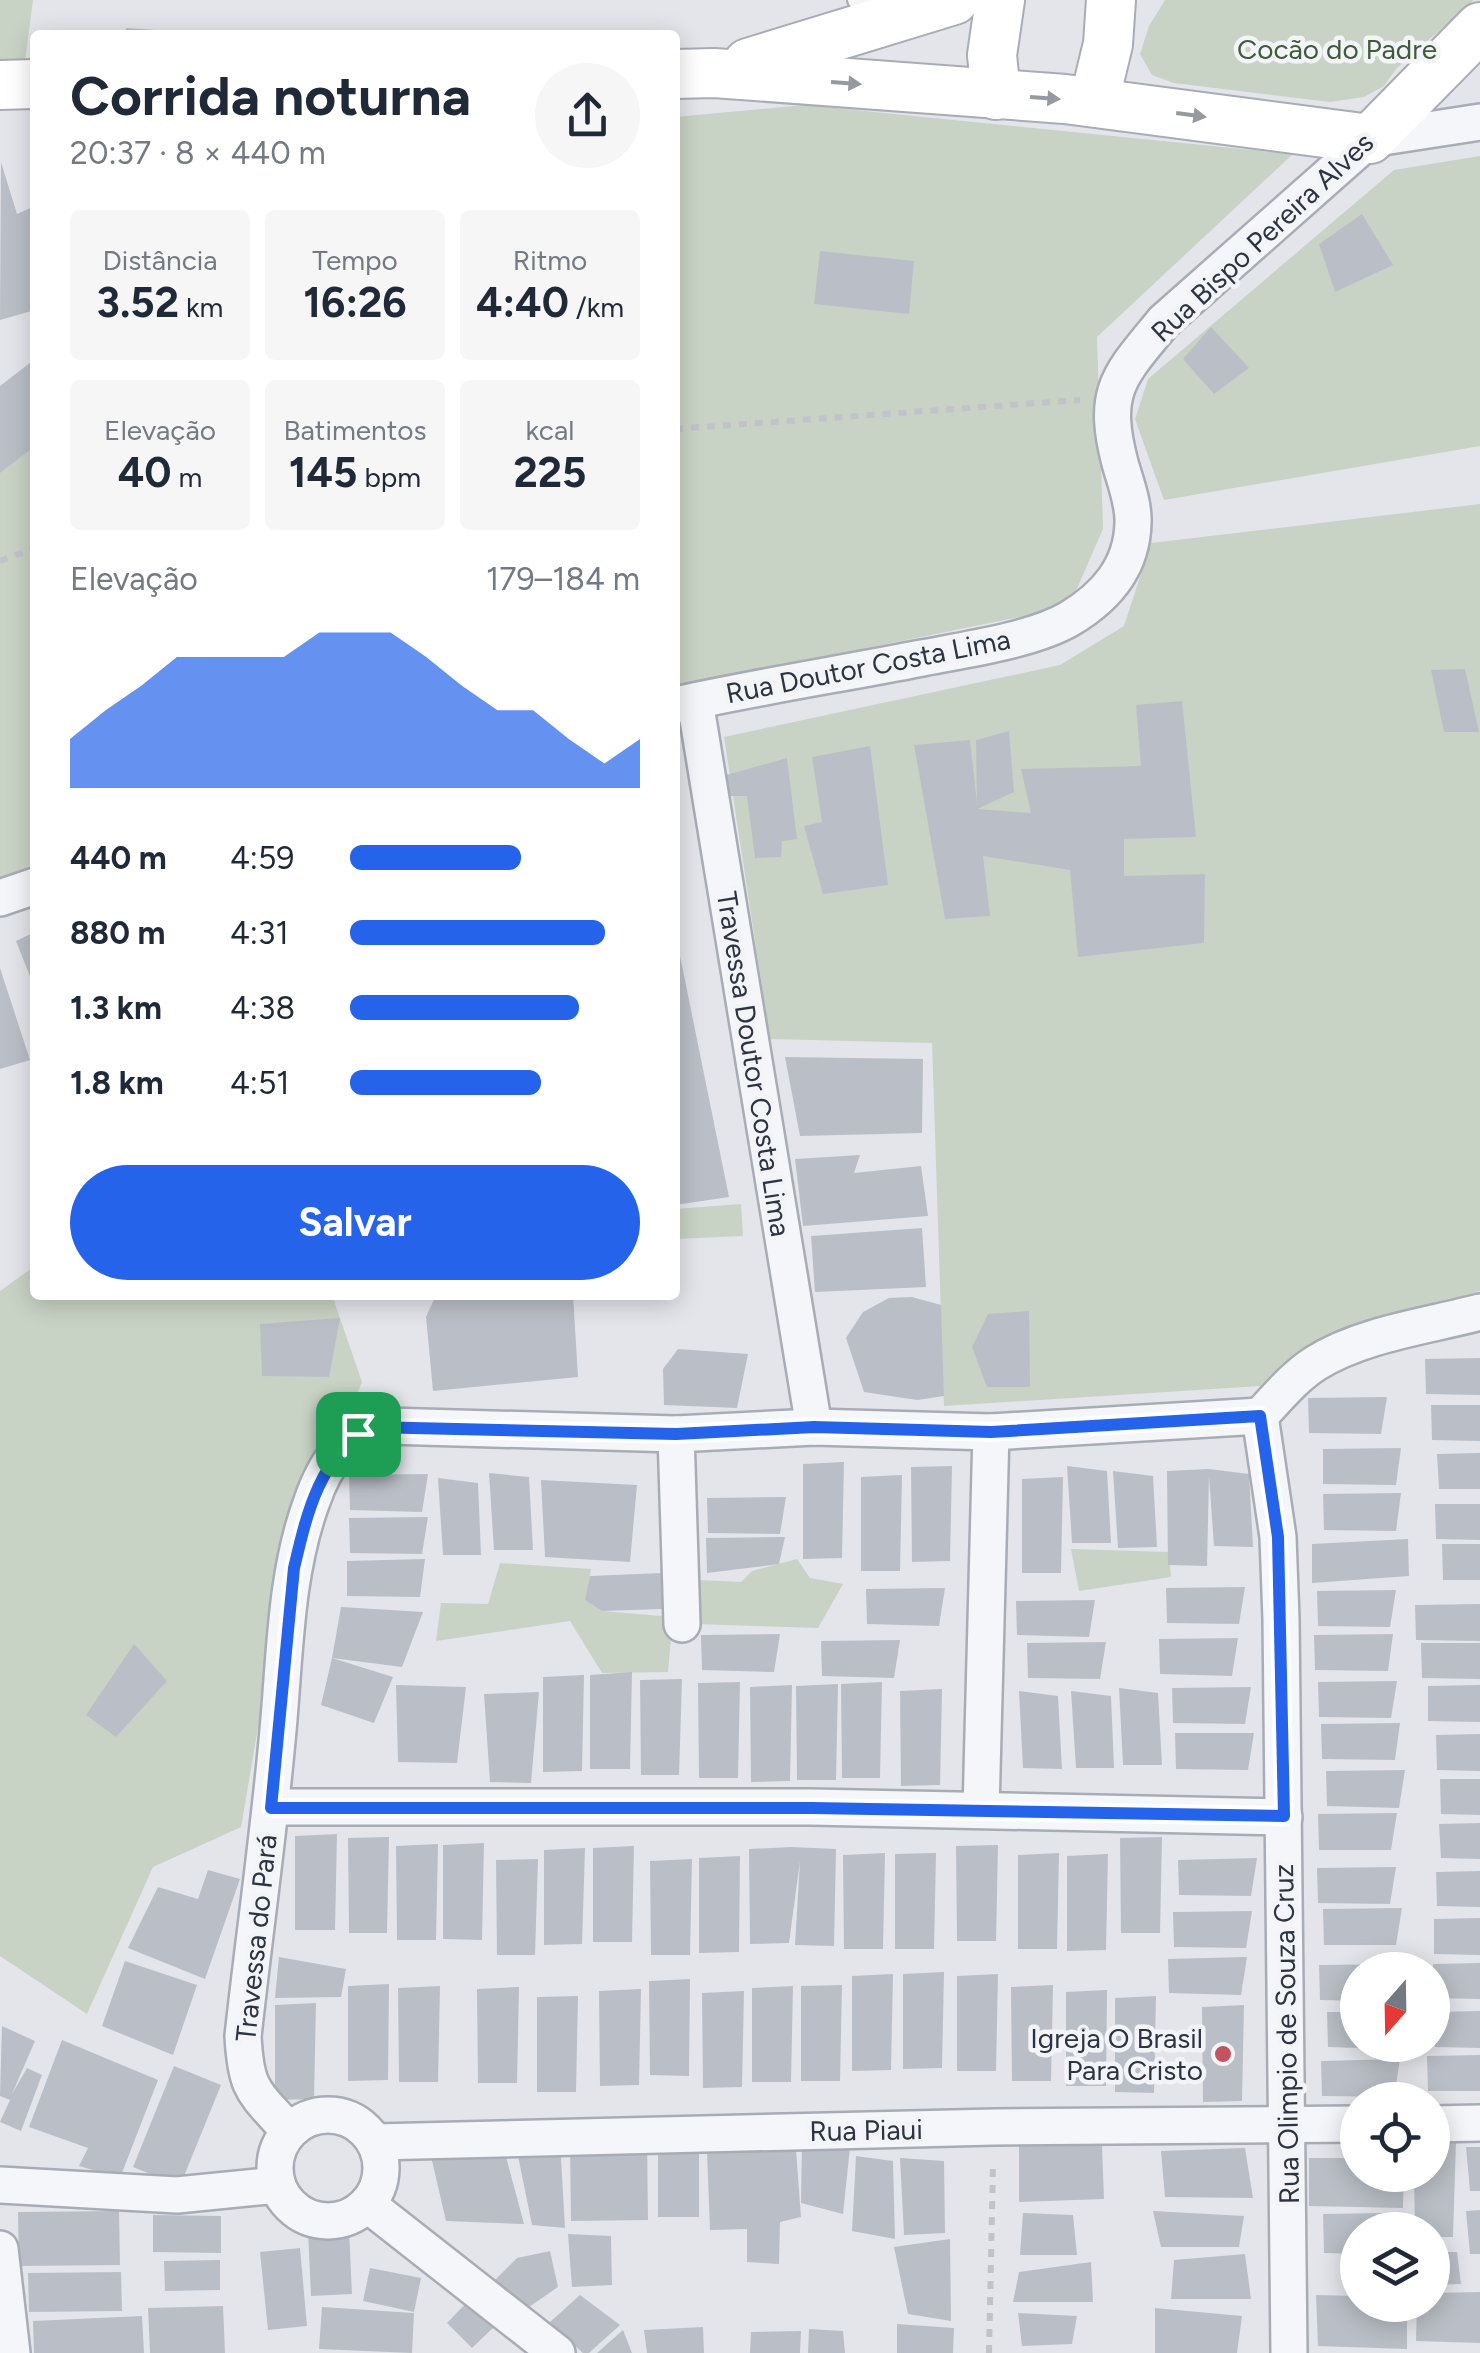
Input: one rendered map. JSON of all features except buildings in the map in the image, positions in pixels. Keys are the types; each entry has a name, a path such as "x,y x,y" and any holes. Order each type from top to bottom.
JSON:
{"main road":[{"path":"695,73 871,11 954,0"},
{"path":"996,95 992,55 1000,0"},
{"path":"1094,102 1108,44 1111,0"},
{"name":"Rua Bispo Pereira Alves","path":"1370,139 1480,27"},
{"path":"695,73 1094,102 1370,139"},
{"path":"0,85 30,84"}],"street":[{"path":"1370,139 1480,122"},
{"name":"Rua Bispo Pereira Alves","path":"1111,397 1135,356 1164,321 1370,139"},
{"name":"Rua Doutor Costa Lima","path":"685,703 986,646 1066,621 1118,577 1129,554 1134,520 1115,442 1111,397"},
{"name":"Travessa Doutor Costa Lima","path":"685,703 814,1427"},
{"path":"0,898 30,888"},
{"path":"682,1624 676,1434 814,1427 991,1432 1260,1416 1289,1384 1318,1362 1353,1346 1480,1312"},
{"name":"Rua Olimpio de Souza Cruz","path":"1260,1416 1278,1537 1289,2353"},
{"name":"Travessa do Pará","path":"289,2132 254,2097 244,2070 244,2053 294,1568 316,1490 346,1443 370,1427 676,1434"},
{"path":"981,1810 991,1432"},
{"path":"271,1808 981,1810 1284,1816"},
{"path":"334,2115 358,2123 375,2142 381,2174 367,2204 353,2214 318,2220 300,2213 277,2185 276,2156 289,2132 310,2117 334,2115"},
{"path":"1450,2124 1480,2123"},
{"name":"Rua Piaui","path":"375,2142 994,2127 1340,2124"},
{"path":"0,2185 177,2196 277,2185"},
{"path":"367,2204 557,2353"},
{"path":"0,2249 12,2353"}],"path":[{"path":"680,429 1111,397"},
{"path":"0,561 30,550"},
{"path":"989,2353 994,2127"}],"green space":[{"path":"0,0 33,0 24,68 0,69"},
{"name":"Cocão do Padre","path":"1165,0 1474,0 1396,69 1384,86 1364,97 1330,102 1174,83 1152,75 1140,54 1149,26"},
{"path":"805,105 1293,154 1097,337 1103,529 1069,607 680,686 680,117"},
{"path":"1480,156 1480,446 1164,500 1135,419 1148,379 1394,170"},
{"path":"30,449 30,868 0,878 0,467"},
{"path":"1480,504 1480,1291 1310,1344 1261,1386 944,1406 932,1043 770,1039 724,737 1060,665 1124,626 1151,543"},
{"path":"741,1204 743,1236 680,1239 680,1209"},
{"path":"30,1270 30,1300 334,1300 362,1382 288,1552 241,1827 153,1867 87,2014 0,1956 0,1291"},
{"path":"1071,1549 1169,1552 1171,1577 1079,1591"},
{"path":"797,1559 810,1578 843,1584 818,1628 694,1624 698,1580 741,1582 752,1571"},
{"path":"500,1563 591,1569 586,1600 602,1611 673,1617 668,1672 602,1673 570,1621 436,1641 441,1603 488,1604"}],"place":[{"name":"Igreja O Brasil Para Cristo","path":"1223,2054"}],"route":[{"path":"1260,1416 1278,1537 1284,1816 812,1808 271,1808 294,1568 302,1533 321,1478 346,1443 358,1434 370,1427 387,1426 676,1434 814,1427 991,1432 1180,1424 1260,1416"}]}
